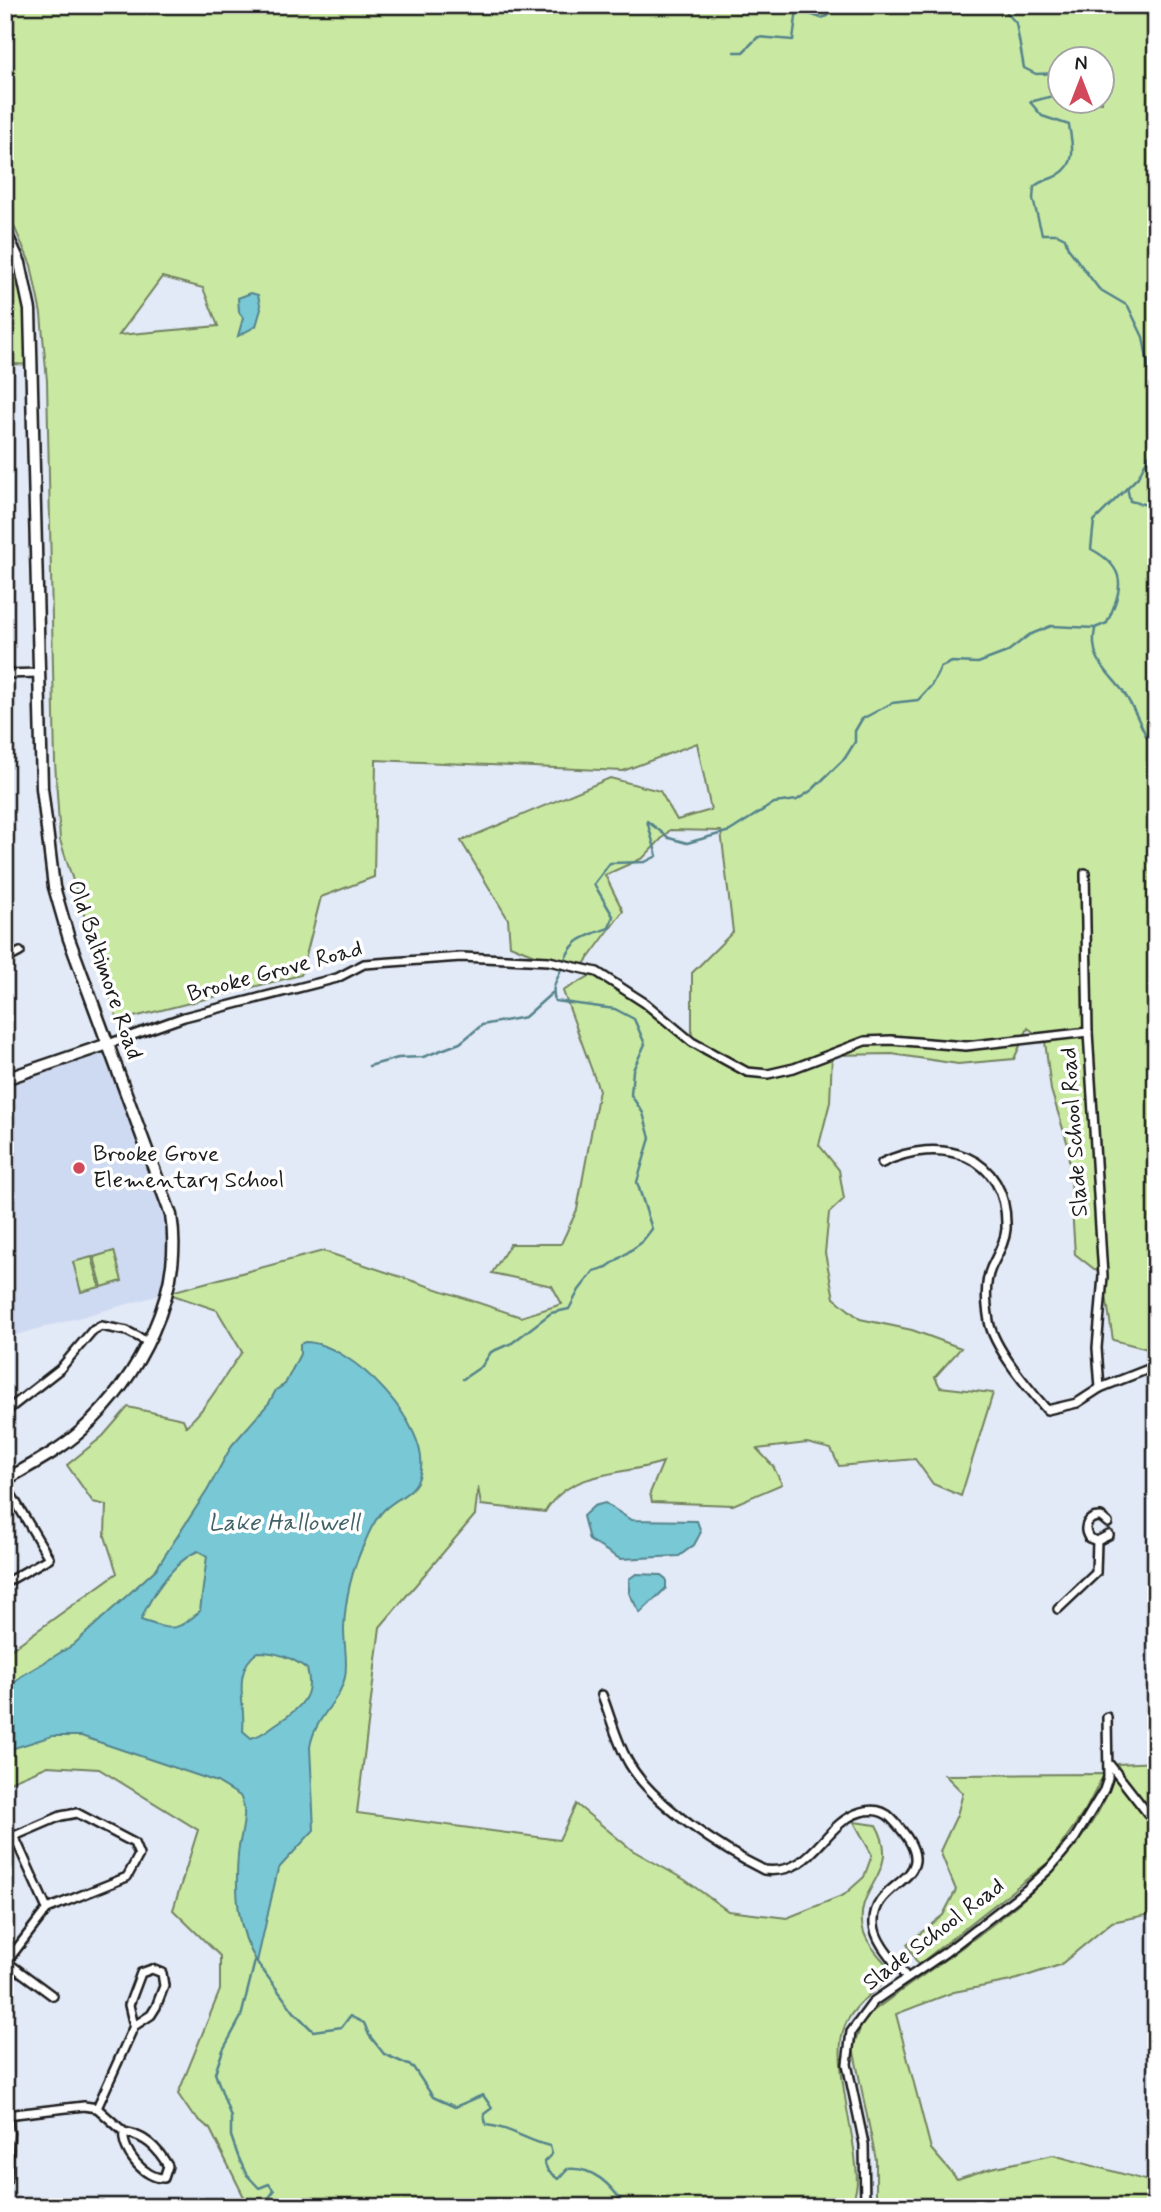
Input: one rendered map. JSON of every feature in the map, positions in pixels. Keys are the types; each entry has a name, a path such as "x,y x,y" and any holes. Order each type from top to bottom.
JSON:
{"street":[{"name":"Old Baltimore Road","path":"5,231 20,263 30,310 34,365 37,673 42,788 54,887 69,939 171,1215 175,1239 166,1299 148,1342 116,1392 81,1431 58,1449 5,1482"},
{"path":"5,674 37,673"},
{"name":"Slade School Road","path":"1084,873 1088,1032 1103,1276 1097,1348 1100,1388"},
{"path":"5,960 20,951"},
{"name":"Brooke Grove Road","path":"108,1044 184,1017 337,978 364,964 425,962 461,957 556,962 597,972 616,982 692,1042 747,1072 768,1074 794,1069 865,1041 891,1040 967,1046 1088,1032"},
{"path":"5,1079 108,1044"},
{"path":"881,1163 911,1151 939,1148 977,1162 989,1174 1000,1194 1006,1224 1001,1248 987,1284 987,1308 994,1336 1047,1409 1077,1403 1100,1388 1156,1367"},
{"path":"5,1412 60,1369 92,1331 101,1326 127,1331 148,1342"},
{"path":"5,1482 49,1558 5,1583"},
{"path":"1097,1542 1087,1535 1088,1523 1098,1517 1108,1523"},
{"path":"1097,1542 1109,1535"},
{"path":"1058,1609 1096,1573 1097,1542"},
{"path":"602,1695 621,1747 640,1780 670,1809 764,1870 796,1866 856,1813 872,1810 886,1814 913,1846 915,1859 905,1878 877,1906 874,1923 879,1938 907,1978"},
{"name":"Slade School Road","path":"865,2207 864,2144 847,2064 848,2048 857,2020 874,2001 956,1944 1051,1868 1075,1838 1104,1790 1109,1764 1107,1717"},
{"path":"1109,1764 1156,1825"},
{"path":"5,1840 61,1816 77,1813 134,1843 138,1850 132,1872 127,1877 47,1909 6,1963 53,1996"},
{"path":"14,1836 47,1909"},
{"path":"97,2108 134,2025 151,2015 164,1986 162,1973 152,1969 141,1973 129,2005 134,2025"},
{"path":"5,2179 8,2133 5,2114 65,2106 97,2108 124,2132 145,2138 168,2166 164,2178 149,2175 141,2167 126,2149 124,2132"}],"shaded area":[{"name":"Brooke Grove Elementary School","path":"108,1044 171,1215 167,1293 5,1338 5,1081 44,1072"}],"green space":[{"path":"5,5 1156,5 1156,1339 1152,1350 1113,1340 1103,1276 1075,1254 1068,1145 1051,1090 1045,1041 1028,1028 1014,1059 958,1064 892,1054 832,1055 830,1102 819,1145 839,1170 844,1199 829,1213 825,1253 834,1298 860,1319 912,1330 961,1348 935,1377 940,1387 993,1393 961,1496 933,1484 915,1459 839,1466 831,1449 807,1443 757,1449 773,1466 782,1484 733,1505 652,1502 650,1493 663,1462 582,1481 555,1498 545,1512 481,1505 478,1487 475,1515 380,1627 357,1813 559,1840 576,1804 632,1850 685,1880 728,1911 787,1918 844,1895 864,1877 872,1855 854,1822 876,1825 883,1841 884,1855 881,1868 865,1901 863,1929 872,1947 895,1974 853,2012 841,2040 844,2090 857,2176 855,2194 849,2207 249,2207 210,2129 191,2113 178,2094 220,1990 220,1956 173,1910 198,1830 99,1769 48,1766 5,1784 5,1654 117,1573 105,1536 106,1505 93,1502 67,1465 103,1436 128,1407 183,1419 186,1426 209,1400 242,1352 217,1310 167,1293 323,1251 521,1317 562,1304 552,1286 492,1273 510,1244 561,1244 577,1210 599,1090 563,991 597,972 692,1041 692,973 733,932 721,831 670,830 643,858 605,875 623,911 581,968 549,961 510,945 508,919 461,841 610,778 660,791 677,820 711,810 697,743 623,771 376,760 374,877 321,897 301,975 118,1021 60,840 55,762 47,381 41,314 31,265 13,224 5,215","holes":["162,277 203,288 218,326 119,335"]},
{"path":"5,231 20,263 34,365 12,364 5,370"},
{"path":"114,1251 122,1281 102,1287 94,1257"},
{"path":"92,1257 100,1287 81,1292 73,1262"},
{"path":"1156,1762 1156,1913 1112,1922 1060,1965 1011,1981 954,1992 896,2014 931,2149 957,2179 991,2168 1053,2155 1156,2183 1156,2207 876,2207 876,2160 853,2047 862,2024 873,2011 981,1933 1051,1873 1080,1840 1103,1803 1118,1764"},
{"path":"1104,1774 1086,1809 1050,1861 918,1965 907,1944 943,1915 956,1890 940,1851 957,1815 963,1793 945,1775"}],"water":[{"path":"251,293 258,295 261,309 256,326 238,336 243,318 239,312 238,298"},
{"name":"Lake Hallowell","path":"305,1342 324,1346 344,1356 385,1390 414,1434 421,1455 420,1474 410,1491 378,1517 356,1563 345,1618 345,1677 338,1694 317,1727 310,1747 314,1830 278,1869 257,1962 241,1924 237,1897 238,1855 244,1817 240,1796 217,1782 81,1736 52,1736 5,1751 5,1693 20,1677 73,1645 156,1569 207,1491 232,1445 269,1403 276,1390 285,1384 300,1354 300,1344","holes":["198,1551 207,1556 200,1611 185,1623 173,1627 141,1620 150,1601 172,1571","258,1652 290,1658 307,1669 309,1687 299,1707 263,1733 251,1738 243,1731 242,1678 250,1659"]},
{"path":"605,1503 631,1520 697,1521 701,1532 694,1545 679,1556 620,1559 589,1540 583,1516 594,1506"},
{"path":"636,1574 661,1575 666,1579 666,1588 640,1613 629,1593 629,1579"}],"waterway":[{"path":"734,52 743,52 758,37 793,40 797,9 821,18 828,16 831,5"},
{"path":"1008,5 1007,13 1016,23 1024,68 1036,74 1046,74"},
{"path":"463,1379 482,1366 491,1352 512,1343 551,1313 569,1309 594,1271 607,1267 641,1243 652,1229 637,1182 650,1138 643,1113 631,1095 633,1070 645,1044 634,1019 615,1009 555,1001 554,996 556,981 573,946 578,941 609,928 613,916 594,884 610,863 645,862 657,856 647,821 669,838 687,843 730,831 774,803 797,800 812,790 845,758 855,742 855,731 862,719 892,703 918,700 931,686 941,667 952,662 978,663 1007,652 1029,635 1051,626 1095,628 1107,623 1119,590 1119,581 1112,564 1091,549 1094,521 1138,477 1151,452 1155,401 1143,337 1128,306 1099,289 1068,248 1065,238 1057,234 1042,234 1033,199 1034,187 1064,170 1069,165 1072,153 1069,125 1042,116 1030,102 1046,98"},
{"path":"1127,487 1130,501 1156,507"},
{"path":"1095,629 1094,648 1100,663 1127,697 1156,754"},
{"path":"369,1066 398,1058 423,1057 460,1043 482,1025 525,1017 552,993"},
{"path":"255,1961 241,2017 223,2050 215,2073 231,2117 231,2136 246,2174 259,2188 269,2184 274,2191 262,2207"},
{"path":"256,1961 294,2012 313,2031 342,2027 350,2016 364,2023 369,2035 384,2054 413,2067 433,2097 455,2107 483,2095 492,2108 484,2114 486,2125 503,2128 550,2146 552,2154 544,2162 548,2171 558,2179 567,2169 593,2174 608,2185 626,2207"}],"place":[{"name":"Brooke Grove Elementary School","path":"79,1168"}]}
